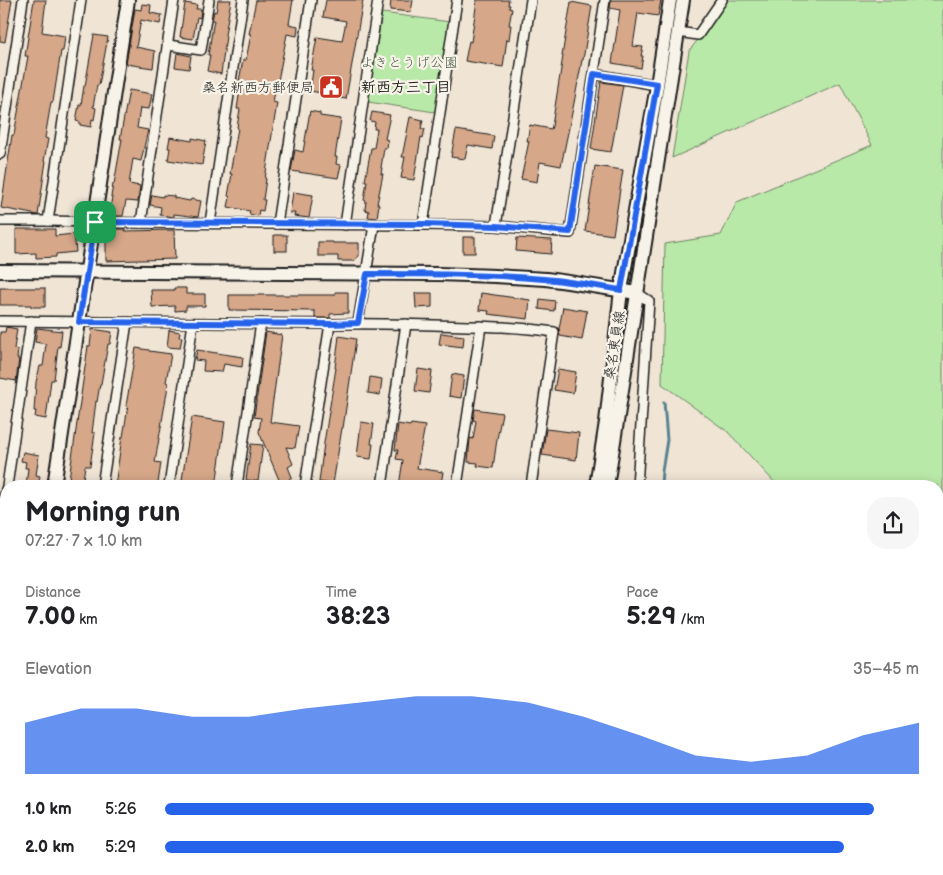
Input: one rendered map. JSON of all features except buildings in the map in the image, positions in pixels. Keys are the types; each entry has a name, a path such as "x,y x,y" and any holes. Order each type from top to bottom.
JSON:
{"main road":[{"path":"55,480 128,0"},
{"name":"桑名東員線","path":"597,480 606,422 621,290 670,0"},
{"name":"桑名東員線","path":"608,480 683,0"},
{"path":"0,272 438,274 555,280 628,291 632,289 634,283 645,209 653,195"},
{"path":"621,290 637,293"},
{"path":"606,422 613,395 626,303 628,299 637,293"}],"street":[{"path":"0,154 23,0"},
{"path":"48,221 81,0"},
{"path":"141,223 174,0"},
{"path":"168,46 201,50 209,0"},
{"path":"210,223 243,0"},
{"path":"277,224 311,0"},
{"path":"345,225 378,0"},
{"path":"423,224 457,0"},
{"path":"496,226 531,0"},
{"path":"0,221 345,225 423,224 496,226 570,232 605,0"},
{"path":"678,32 698,35 722,0"},
{"path":"594,74 657,84"},
{"path":"358,323 374,225"},
{"path":"637,293 649,301 637,480"},
{"path":"0,321 358,323 532,328 554,332 532,480"},
{"path":"7,480 31,322"},
{"path":"103,480 127,322"},
{"path":"170,480 193,323"},
{"path":"238,480 261,323"},
{"path":"306,480 330,324"},
{"path":"383,480 406,324"},
{"path":"458,480 481,326"}],"green space":[{"path":"719,0 943,0 943,480 772,480 728,432 662,384 665,244 721,235 737,202 872,145 840,83 672,158 689,51 718,14"},
{"name":"よきとうげ公園","path":"382,13 450,22 435,112 368,102"}],"waterway":[{"path":"661,480 667,440 664,402"}],"place":[{"name":"桑名新西方郵便局","path":"331,87"}],"district":[{"name":"新西方三丁目","path":"406,87"}],"route":[{"path":"594,74 657,84 621,290 546,279 438,274 367,274 358,323 79,322 95,222 423,224 496,226 570,232 594,74"}]}
